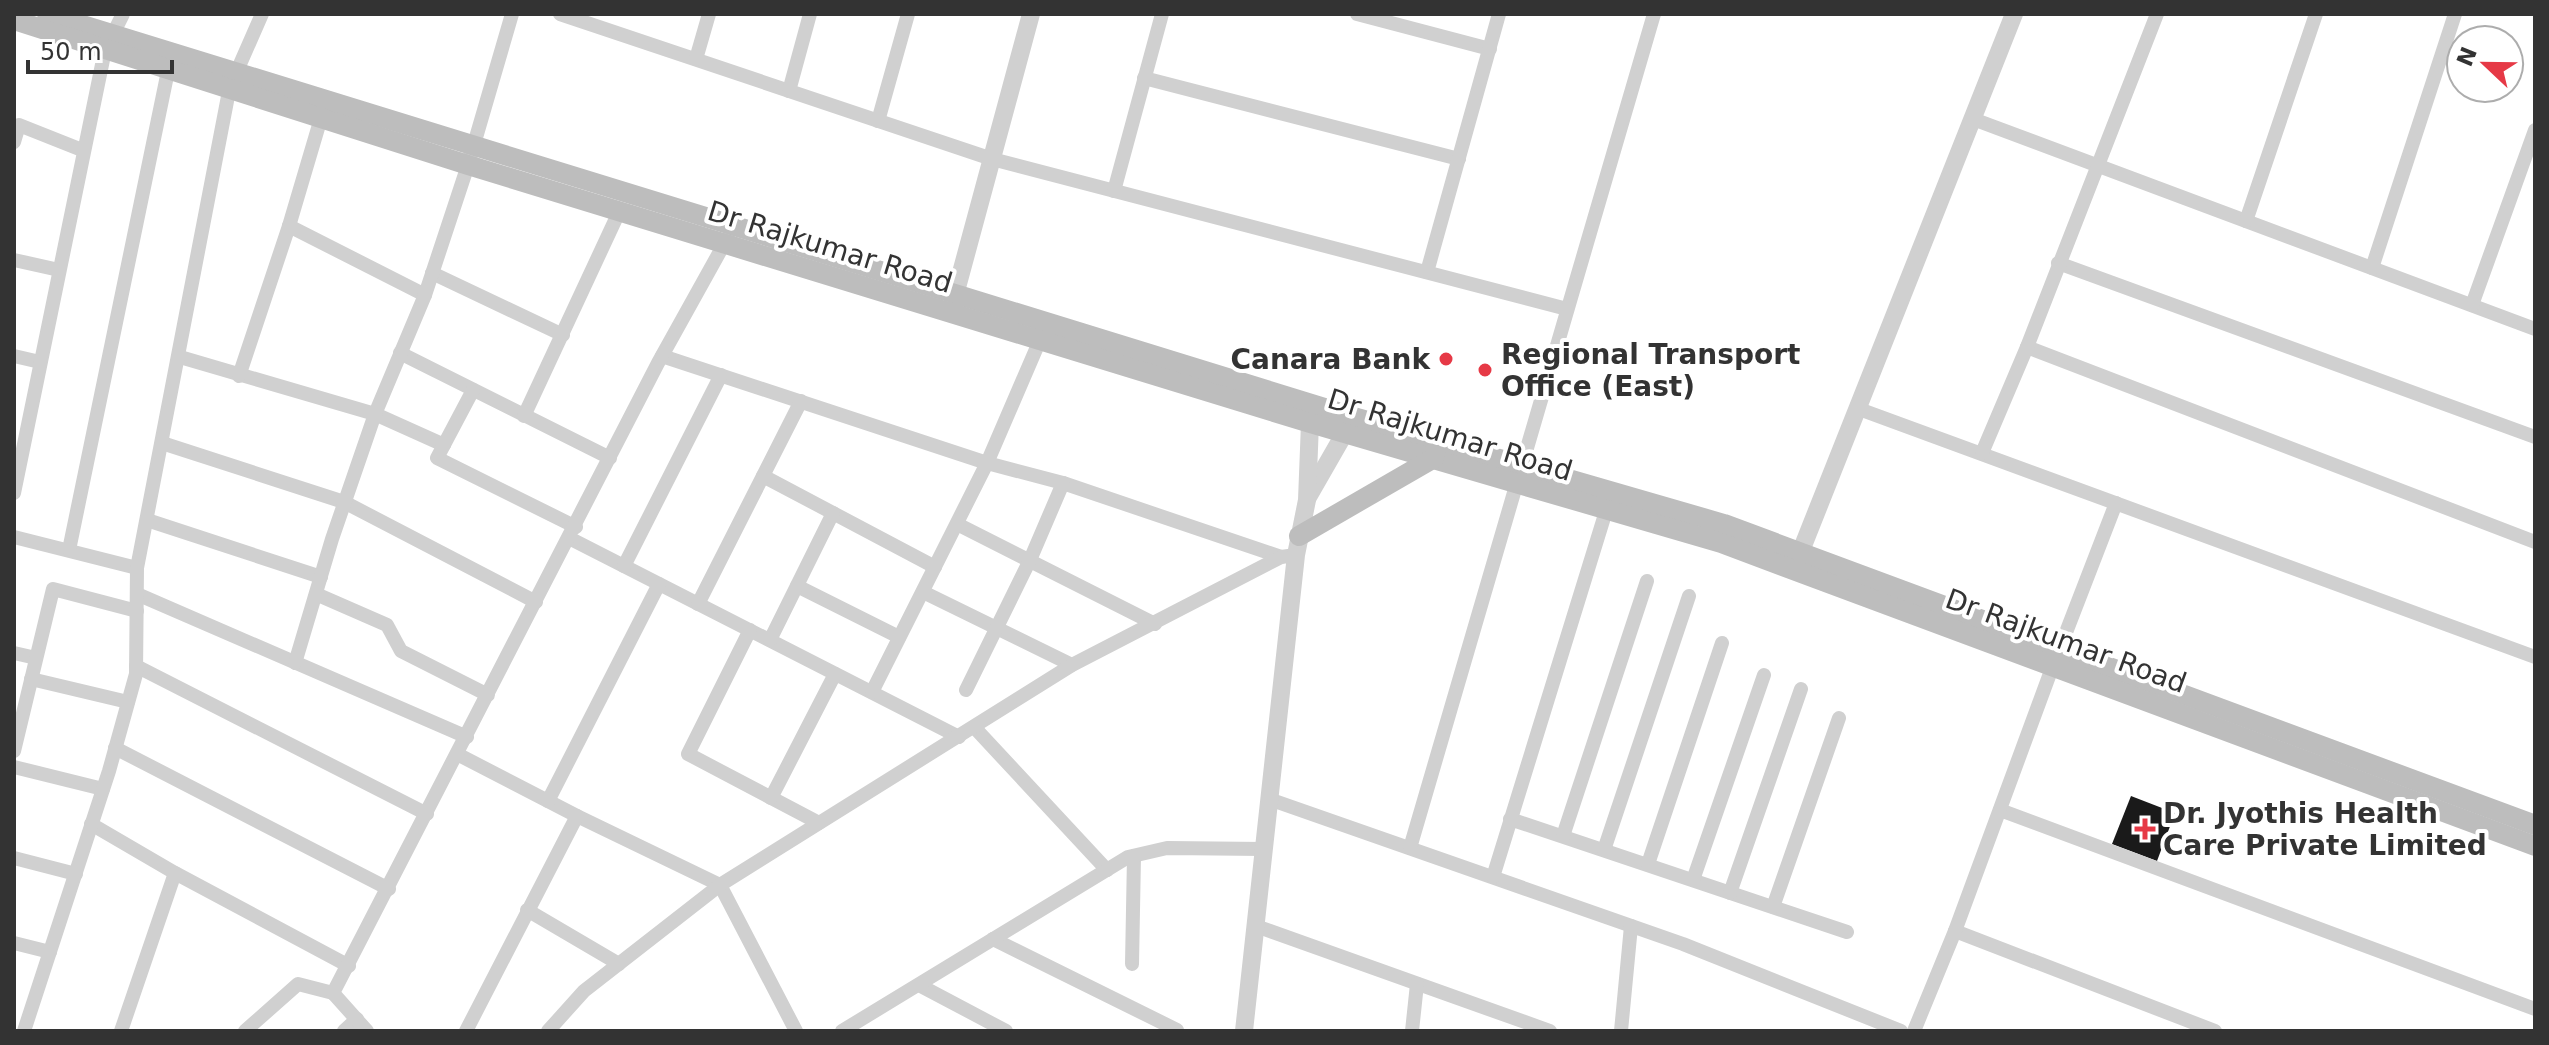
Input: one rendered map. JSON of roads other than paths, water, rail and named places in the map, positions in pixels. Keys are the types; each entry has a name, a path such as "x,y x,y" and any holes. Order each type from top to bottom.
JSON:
{"main road":[{"name":"Dr Rajkumar Road","path":"47,14 168,71 229,91 471,156 1312,414"},
{"name":"Dr Rajkumar Road","path":"14,20 237,71 619,212 729,235"},
{"name":"Dr Rajkumar Road","path":"952,303 1040,340 1520,474 1724,524 1797,561 2056,658 2535,825"},
{"path":"1292,549 1436,450"},
{"name":"Dr Rajkumar Road","path":"1520,474 1606,511 1797,561"},
{"name":"Dr Rajkumar Road","path":"2056,658 2251,738 2535,846"}],"street":[{"path":"14,493 18,451 40,362 82,150 109,42 123,14"},
{"path":"237,71 262,14"},
{"path":"295,663 344,502 375,414 425,295 471,156 512,14"},
{"path":"560,14 992,159 1567,309"},
{"path":"607,29 612,14"},
{"path":"696,59 709,14"},
{"path":"789,91 810,14"},
{"path":"878,121 908,14"},
{"path":"952,303 1031,14"},
{"path":"1114,191 1162,14"},
{"path":"1358,14 1490,49"},
{"path":"1427,272 1499,14"},
{"path":"1410,848 1654,14"},
{"path":"1797,561 2014,14"},
{"path":"1982,453 2027,347 2157,14"},
{"path":"2246,221 2316,14"},
{"path":"2372,268 2455,14"},
{"path":"69,550 168,71"},
{"path":"1144,78 1459,159"},
{"path":"24,1031 103,789 136,666 137,568 229,91"},
{"path":"239,376 321,118"},
{"path":"1973,119 2535,329"},
{"path":"14,142 16,124 82,150"},
{"path":"2472,305 2535,130"},
{"path":"524,416 619,212"},
{"path":"289,226 425,295"},
{"path":"333,993 662,356 729,235"},
{"path":"14,260 59,270"},
{"path":"2058,263 2535,437"},
{"path":"432,273 563,335"},
{"path":"872,692 987,463 1040,340"},
{"path":"2027,347 2535,542"},
{"path":"400,353 610,458"},
{"path":"14,356 40,362"},
{"path":"662,356 987,463 1292,549"},
{"path":"180,357 375,414 444,445"},
{"path":"624,566 721,375"},
{"path":"473,390 437,458 572,532 624,566 959,737"},
{"path":"698,604 801,401"},
{"path":"1859,409 2535,657"},
{"path":"1307,500 1312,414"},
{"path":"1244,1031 1292,549 1307,500 1350,425"},
{"path":"162,443 344,502 536,602"},
{"path":"763,476 935,567"},
{"path":"966,690 1030,560 1063,483"},
{"path":"1914,1031 1955,931 2116,503"},
{"path":"1493,877 1606,511"},
{"path":"770,640 833,513"},
{"path":"147,520 321,577"},
{"path":"957,524 1155,624"},
{"path":"14,537 137,568"},
{"path":"548,1031 584,991 720,885 1072,665 1155,624 1292,549"},
{"path":"1563,836 1647,581"},
{"path":"548,801 659,584"},
{"path":"797,586 899,637"},
{"path":"14,751 53,589 137,611"},
{"path":"923,592 1072,665"},
{"path":"137,594 467,737"},
{"path":"316,594 387,625 401,651 488,695"},
{"path":"1604,850 1689,596"},
{"path":"750,630 688,754 819,823"},
{"path":"1648,864 1722,643"},
{"path":"14,653 36,658"},
{"path":"136,666 427,814"},
{"path":"771,798 835,674"},
{"path":"1693,880 1764,675"},
{"path":"31,679 128,702"},
{"path":"1730,893 1801,689"},
{"path":"1773,907 1839,718"},
{"path":"974,727 1107,870"},
{"path":"115,748 389,889"},
{"path":"457,754 720,885 796,1031"},
{"path":"14,767 103,789"},
{"path":"1269,799 1631,926 1901,1031"},
{"path":"2000,810 2535,1009"},
{"path":"471,1029 527,910 577,816"},
{"path":"1510,819 1847,932"},
{"path":"91,824 175,873 349,966"},
{"path":"842,1031 1134,856 1167,848 1264,849"},
{"path":"1132,964 1134,856"},
{"path":"14,858 76,874"},
{"path":"121,1031 175,873"},
{"path":"527,910 619,964"},
{"path":"1256,926 1528,1027 1550,1031"},
{"path":"1621,1031 1631,926"},
{"path":"1955,931 2215,1031"},
{"path":"993,939 1177,1030"},
{"path":"14,943 50,952"},
{"path":"245,1031 298,984 333,993 367,1031"},
{"path":"1412,1031 1417,984"},
{"path":"919,985 1006,1031"},
{"path":"863,1018 874,1031"},
{"path":"344,1031 357,1019"}],"place":[{"name":"Canara Bank","path":"1446,359"},
{"name":"Regional Transport Office (East)","path":"1485,370"},
{"name":"Dr. Jyothis Health Care Private Limited","path":"2145,829"}]}
